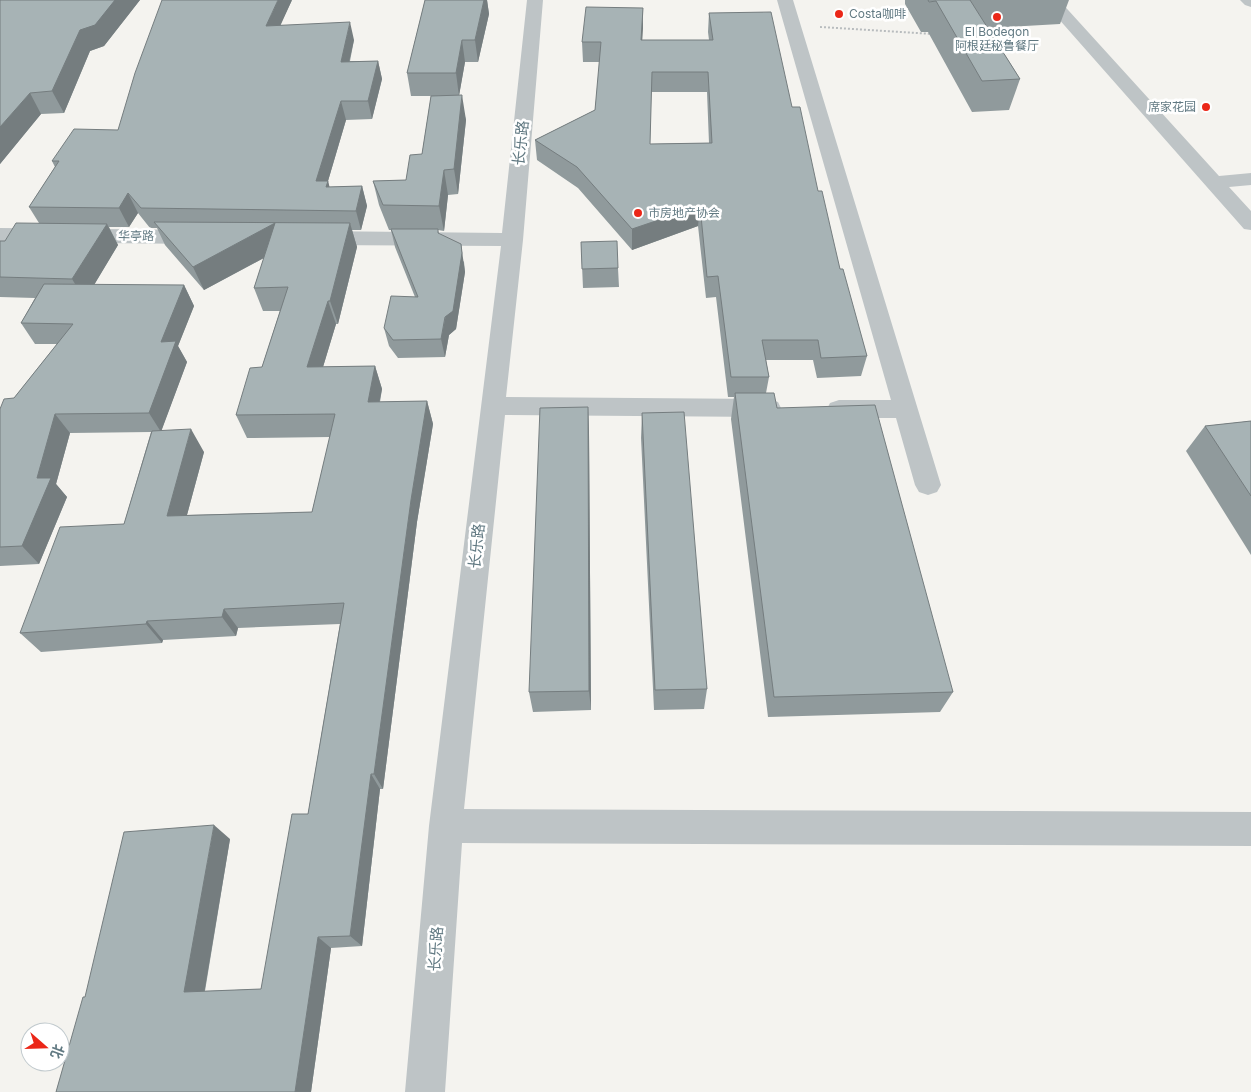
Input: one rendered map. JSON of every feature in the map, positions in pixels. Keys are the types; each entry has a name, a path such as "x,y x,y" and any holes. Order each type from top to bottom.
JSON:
{"street":[{"name":"长乐路","path":"425,1092 446,826 512,240 535,0"},
{"path":"785,0 928,485"},
{"path":"1050,0 1251,224"},
{"path":"1214,183 1251,179"},
{"name":"华亭路","path":"0,235 216,237"},
{"path":"295,238 512,240"},
{"path":"493,406 788,408"},
{"path":"817,408 905,409"},
{"path":"446,826 1251,829"}],"path":[{"path":"813,26 940,35"}],"building":[{"path":"0,0 115,0 95,25 80,30 52,91 30,93 0,127"},
{"path":"162,0 278,0 266,26 350,22 341,62 378,61 368,101 341,101 316,181 328,181 326,187 362,186 356,211 141,208 128,193 119,208 29,207 59,161 52,161 74,129 118,130 135,73"},
{"path":"425,0 484,0 475,40 462,40 456,73 407,73"},
{"path":"928,0 970,0 1020,79 982,81 936,1 929,2"},
{"path":"586,7 643,8 641,40 713,40 709,13 771,12 792,107 800,107 818,191 822,191 840,269 843,269 867,356 821,358 818,340 762,340 769,377 731,377 718,276 707,277 700,206 632,229 577,167 535,140 595,110 601,42 582,42","holes":["652,72 708,72 712,143 650,144"]},
{"path":"462,95 454,169 444,170 439,206 383,205 373,181 406,180 410,155 422,154 431,96"},
{"path":"154,222 350,223 330,301 328,301 307,367 375,366 368,402 427,401 411,500 374,774 371,774 350,936 318,937 295,1092 56,1092 62,1072 70,1072 70,1043 83,997 85,997 124,832 214,825 184,992 261,989 292,814 308,814 344,603 224,609 222,617 147,621 146,624 20,633 60,527 124,524 152,431 191,429 167,516 312,512 335,414 236,415 250,368 262,367 288,287 254,288 275,223 193,267"},
{"path":"16,223 107,224 72,279 0,277 0,241 5,241"},
{"path":"391,229 438,229 438,233 461,244 462,253 453,311 445,317 441,339 393,340 384,328 391,296 418,297"},
{"path":"617,241 618,268 582,269 581,242"},
{"path":"44,284 184,285 161,342 176,341 149,413 55,414 37,478 51,478 22,546 0,547 0,409 4,399 14,398 73,324 21,323"},
{"path":"735,393 774,393 777,408 875,405 953,692 774,697"},
{"path":"588,407 589,691 529,692 540,408"},
{"path":"684,412 707,689 655,690 642,413"},
{"path":"1251,421 1251,496 1205,426"}],"place":[{"name":"Costa咖啡","path":"839,14"},
{"name":"El Bodegon 阿根廷秘鲁餐厅","path":"997,17"},
{"name":"席家花园","path":"1206,107"},
{"name":"市房地产协会","path":"638,213"}]}
